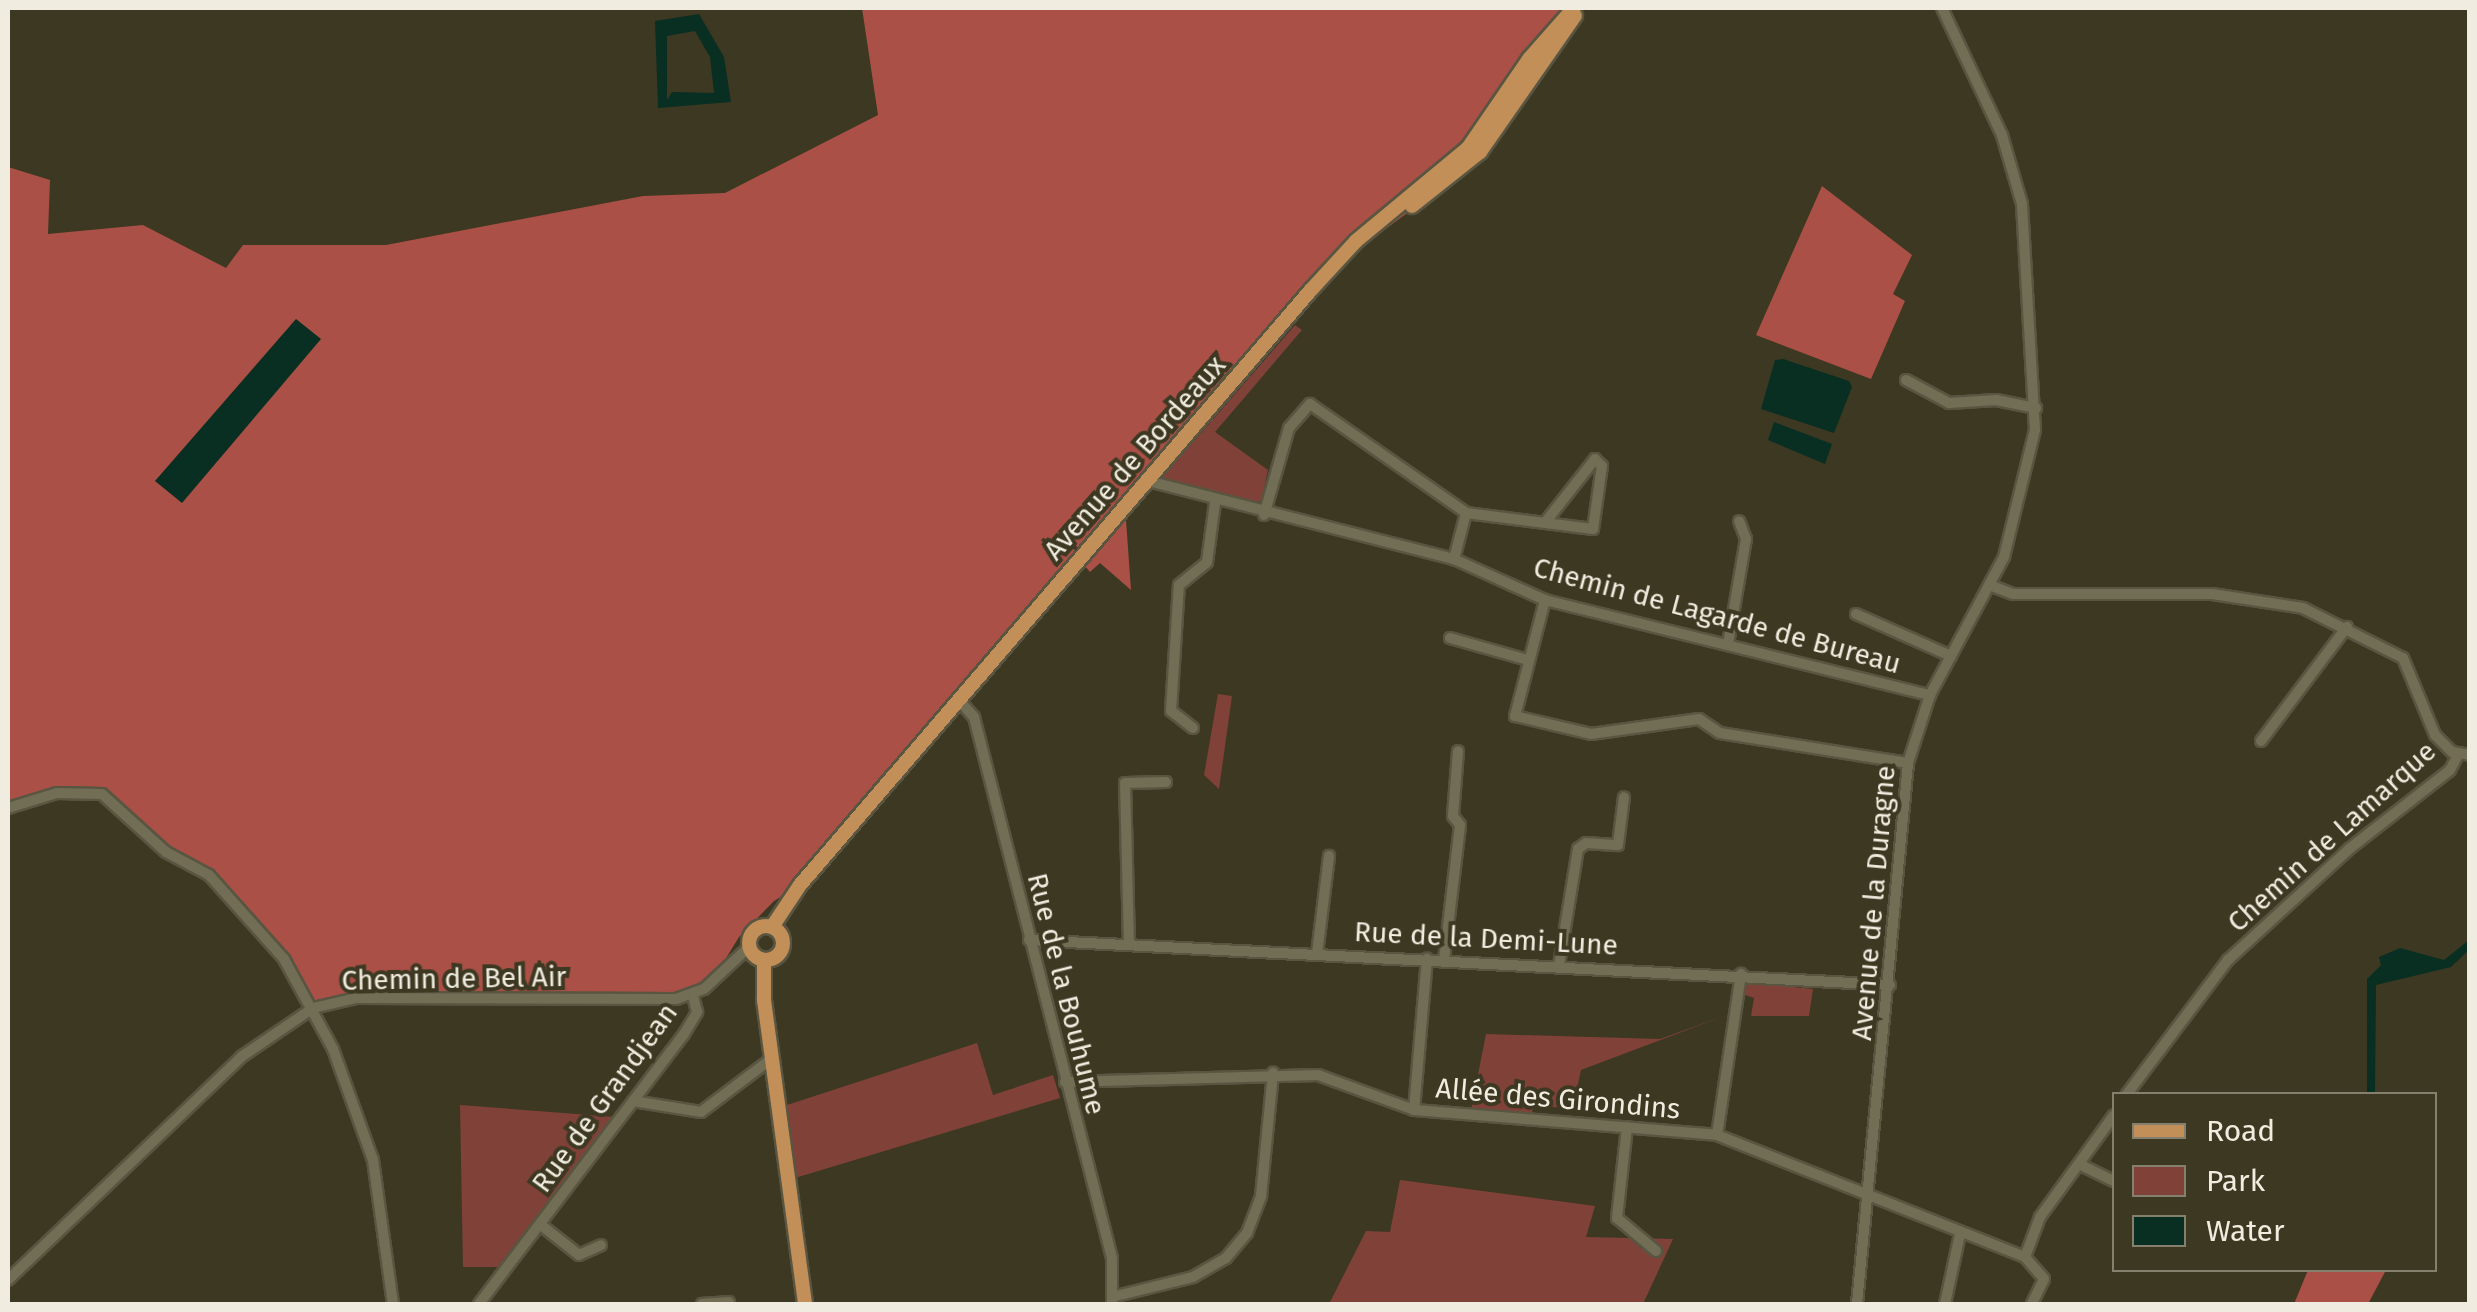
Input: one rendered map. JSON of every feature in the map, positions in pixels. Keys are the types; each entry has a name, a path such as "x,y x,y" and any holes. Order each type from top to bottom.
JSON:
{"main road":[{"name":"Avenue de Bordeaux","path":"772,928 959,700 1356,240 1468,148 1548,35 1577,8"},
{"path":"1337,265 1464,171 1491,140 1577,8"},
{"path":"764,960 783,944 772,928 754,930 749,947 764,960 771,1059 805,1304"}],"street":[{"name":"Avenue de la Duragne","path":"1858,1304 1864,1192 1890,985 1908,763 1930,695 1992,586 2028,478 2036,408 2022,204 2002,136 1942,8"},
{"path":"1906,380 1949,403 1996,400 2036,408"},
{"path":"1264,515 1289,428 1310,404 1466,514 1547,520 1593,529 1602,466 1595,459 1547,520"},
{"name":"Chemin de Lagarde de Bureau","path":"1148,482 1264,515 1454,560 1545,600 1930,695"},
{"path":"1193,728 1171,711 1179,585 1207,562 1215,502"},
{"path":"1454,560 1466,514"},
{"path":"1728,644 1746,539 1739,521"},
{"path":"1992,586 2013,594 2154,591 2269,600 2348,627 2408,663 2436,735 2464,755"},
{"path":"1545,600 1515,716 1590,734 1699,718 1720,733 1908,763"},
{"path":"1856,614 1951,656"},
{"path":"2260,742 2348,627"},
{"path":"1450,638 1528,660"},
{"name":"Rue de la Bouhume","path":"959,700 974,716 1064,1082 1112,1258 1112,1301"},
{"path":"1444,960 1460,826 1453,816 1458,751"},
{"name":"Chemin de Lamarque","path":"2129,1092 2228,960 2349,848 2464,755"},
{"path":"1129,945 1125,784 1166,782"},
{"path":"8,808 57,793 102,794 166,852 209,875 243,908 313,1008 376,1171 393,1304"},
{"path":"1559,965 1578,849 1586,843 1618,845 1624,797"},
{"path":"1317,954 1329,856"},
{"name":"Rue de la Demi-Lune","path":"1029,940 1741,974 1890,985"},
{"path":"693,996 749,947"},
{"path":"1414,1110 1427,959"},
{"path":"1717,1134 1741,974"},
{"name":"Chemin de Bel Air","path":"8,1280 242,1056 313,1008 356,998 693,996"},
{"name":"Rue de Grandjean","path":"479,1304 696,1016 693,996"},
{"path":"633,1101 701,1112 771,1059"},
{"path":"1112,1301 1193,1277 1226,1258 1247,1234 1262,1196 1273,1073"},
{"name":"Allée des Girondins","path":"1064,1082 1273,1073 1357,1084 1414,1110 1717,1134 1864,1192"},
{"path":"2025,1257 2040,1217 2083,1166 2112,1117"},
{"path":"1627,1127 1617,1218 1656,1251"},
{"path":"2083,1166 2112,1181"},
{"path":"1864,1192 2040,1266 2044,1279 2032,1304"},
{"name":"Rue de Grandjean","path":"541,1225 580,1254 600,1245"},
{"path":"1945,1304 1960,1234"},
{"path":"702,1304 728,1302"}],"green space":[{"path":"1295,325 1302,330 1215,432 1268,470 1261,502 1166,486 1162,478"},
{"path":"1218,694 1232,696 1219,789 1204,775"},
{"path":"1744,982 1813,989 1809,1016 1751,1016 1754,998 1742,994"},
{"path":"1724,1016 1581,1070 1573,1108 1534,1106 1531,1115 1471,1110 1486,1034 1660,1039"},
{"path":"977,1043 993,1095 1053,1075 1060,1098 795,1178 784,1106"},
{"path":"460,1105 615,1117 502,1267 463,1267"},
{"path":"1400,1180 1595,1206 1586,1237 1673,1239 1643,1304 1329,1304 1366,1231 1390,1232"}],"shaded area":[{"path":"862,8 1581,8 1464,171 1337,265 800,885 774,901 739,937 712,981 693,996 356,998 313,1008 284,959 209,875 166,852 102,795 57,793 8,808 8,167 50,180 48,234 143,225 226,268 243,245 386,245 643,196 725,193 878,115"},
{"path":"1822,186 1912,255 1893,294 1905,301 1871,379 1756,335"},
{"path":"1126,520 1131,590 1100,563 1090,572 1085,566"},
{"path":"2307,1272 2385,1272 2368,1304 2294,1304"}],"water":[{"path":"699,14 724,57 731,102 658,108 655,21","holes":["695,31 710,57 714,93 672,92 667,100 667,36"]},
{"path":"296,319 321,339 182,503 155,481"},
{"path":"1783,359 1849,381 1852,387 1834,433 1761,409 1775,360"},
{"path":"1774,422 1832,444 1825,464 1768,440"},
{"path":"2469,940 2469,950 2451,967 2376,985 2375,1092 2367,1092 2367,979 2381,965 2379,957 2400,948 2444,960"}]}
